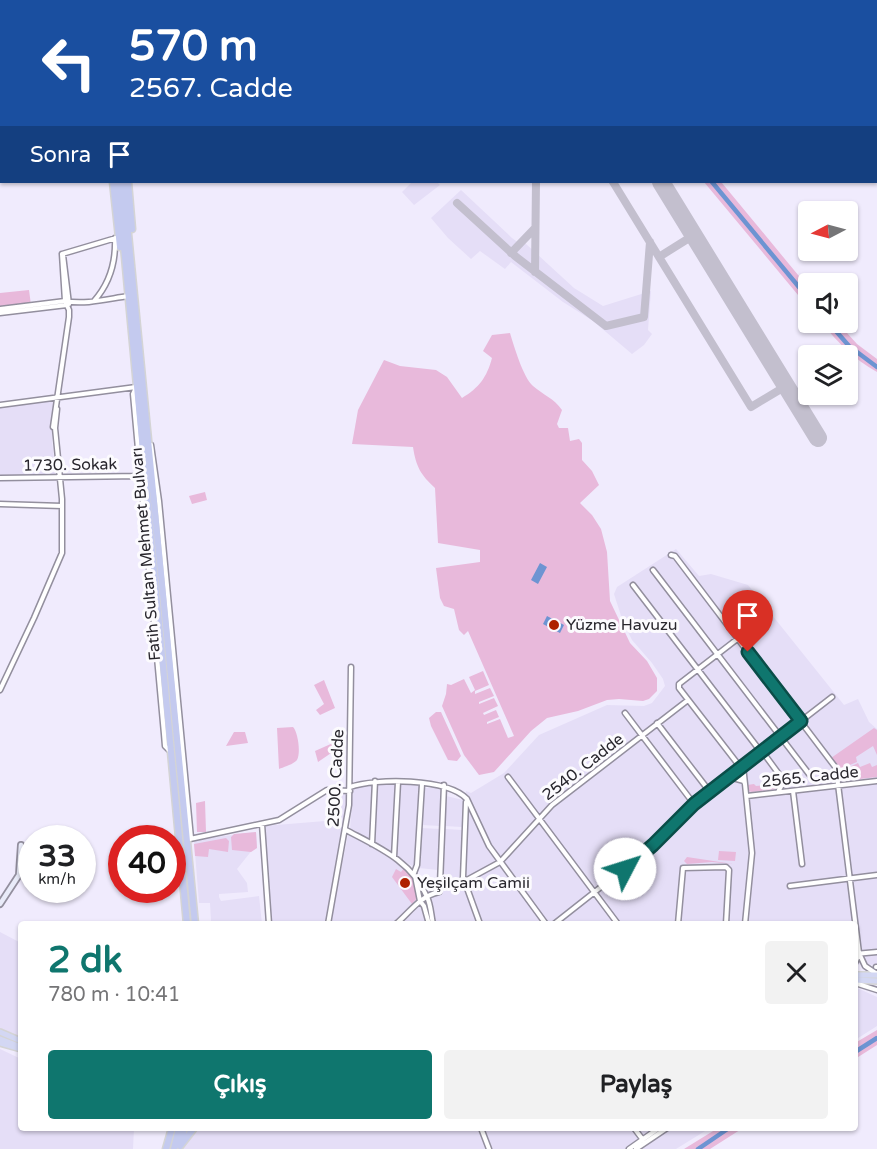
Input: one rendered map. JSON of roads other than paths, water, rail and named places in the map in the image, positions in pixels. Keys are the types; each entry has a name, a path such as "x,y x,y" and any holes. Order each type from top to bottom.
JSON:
{"highway":[{"path":"116,183 117,238 122,260 130,274"},
{"name":"Fatih Sultan Mehmet Bulvarı","path":"116,183 130,274 149,438 189,839 195,921"},
{"name":"Fatih Sultan Mehmet Bulvarı","path":"123,183 130,274 128,296 143,478 187,921"},
{"path":"129,183 135,258 130,274"},
{"path":"165,1149 169,1131"},
{"path":"178,1148 179,1131"},
{"path":"178,1148 183,1131"},
{"path":"178,1148 192,1131"}],"main road":[{"path":"0,904 18,875"},
{"path":"858,975 877,974"},
{"path":"858,981 877,981"},
{"path":"0,1037 18,1040"},
{"path":"0,1037 18,1046"}],"street":[{"path":"0,690 62,553 63,506 55,428 53,427 68,304 62,254 117,238 109,279 94,301"},
{"path":"0,313 128,296"},
{"path":"0,309 68,304"},
{"path":"0,405 136,387"},
{"name":"1730. Sokak","path":"0,478 143,478"},
{"path":"143,478 142,501 165,746 171,752"},
{"path":"0,504 63,506"},
{"path":"671,555 675,556 836,768 854,921"},
{"path":"653,570 808,774"},
{"path":"633,585 784,781 778,792"},
{"path":"746,921 752,853 741,767 679,688 679,684 767,616"},
{"name":"2500. Cadde","path":"329,921 346,830 350,789 351,667"},
{"path":"559,921 653,845 694,804 832,697"},
{"name":"2540. Cadde","path":"465,881 500,862 552,805 688,700"},
{"path":"625,713 694,804"},
{"path":"657,723 710,792"},
{"path":"508,777 616,921"},
{"path":"728,777 739,779 744,783"},
{"name":"2565. Cadde","path":"746,796 877,781"},
{"path":"189,839 279,820 327,790 350,789 375,782 444,785 467,799 485,840 544,921"},
{"path":"372,844 375,782"},
{"path":"394,857 398,782"},
{"path":"422,784 417,864 414,873 420,900 430,921"},
{"path":"440,884 444,785"},
{"path":"793,790 802,864"},
{"path":"467,799 463,873 479,921"},
{"path":"262,824 269,921"},
{"path":"346,830 394,857 414,873 427,896 431,921"},
{"path":"678,921 683,868 729,868 726,921"},
{"path":"790,886 877,875"},
{"path":"400,921 414,909 420,900 439,892 429,903 414,909"},
{"path":"858,954 877,952"},
{"path":"858,955 866,966 877,974"},
{"path":"858,982 877,990"},
{"path":"482,1131 489,1149"},
{"path":"636,1131 644,1141"},
{"path":"636,1149 656,1131"},
{"path":"629,1149 662,1131"}],"water":[{"name":"Yüzme Havuzu","path":"540,563 547,567 538,584 531,580"},
{"name":"Yüzme Havuzu","path":"547,616 564,625 560,633 543,624"}],"waterway":[{"path":"713,183 798,286"},
{"path":"838,333 849,346 877,367"},
{"path":"858,1050 877,1038"},
{"path":"698,1149 725,1131"}],"place":[{"name":"Yüzme Havuzu","path":"554,625"},
{"name":"Yeşilçam Camii","path":"405,883"}]}
